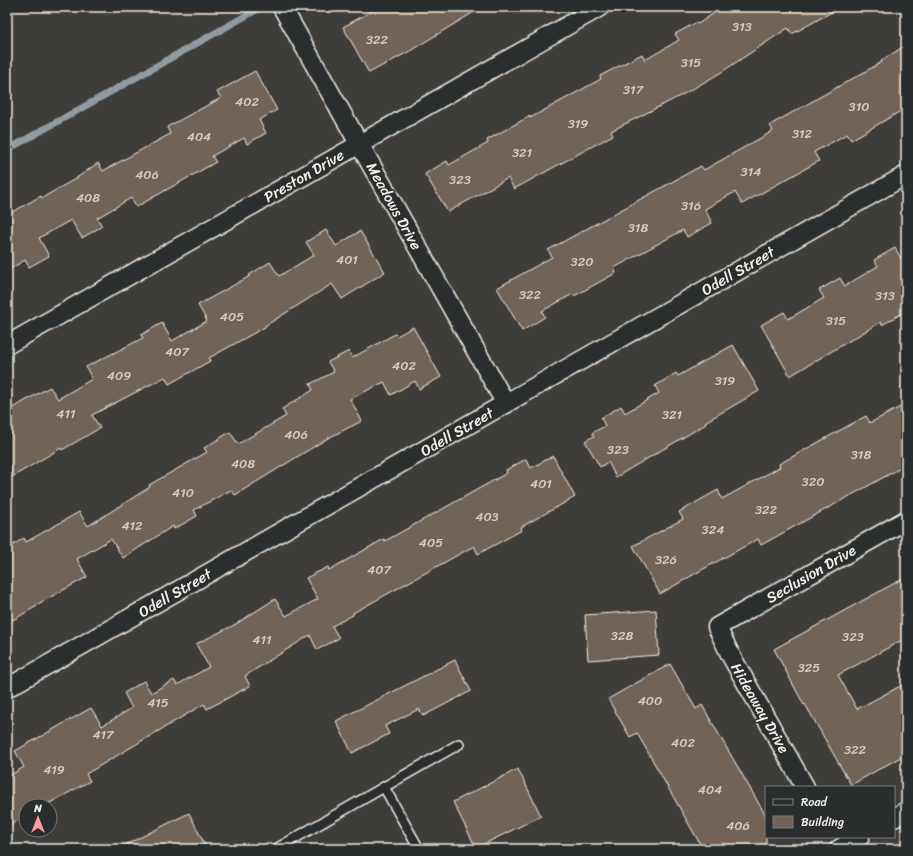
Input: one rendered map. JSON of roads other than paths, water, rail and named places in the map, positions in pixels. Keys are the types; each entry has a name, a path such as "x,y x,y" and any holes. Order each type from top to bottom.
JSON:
{"street":[{"name":"Meadows Drive","path":"282,7 506,404"},
{"name":"Preston Drive","path":"7,346 600,7"},
{"name":"Odell Street","path":"7,688 906,175"},
{"name":"Seclusion Drive","path":"717,627 906,520"},
{"name":"Hideaway Drive","path":"717,627 731,656 805,786"},
{"path":"895,817 906,811"},
{"path":"838,845 857,838"}],"lane":[{"path":"276,849 458,744"},
{"path":"384,787 419,849"}],"waterway":[{"path":"7,150 258,9"}]}
